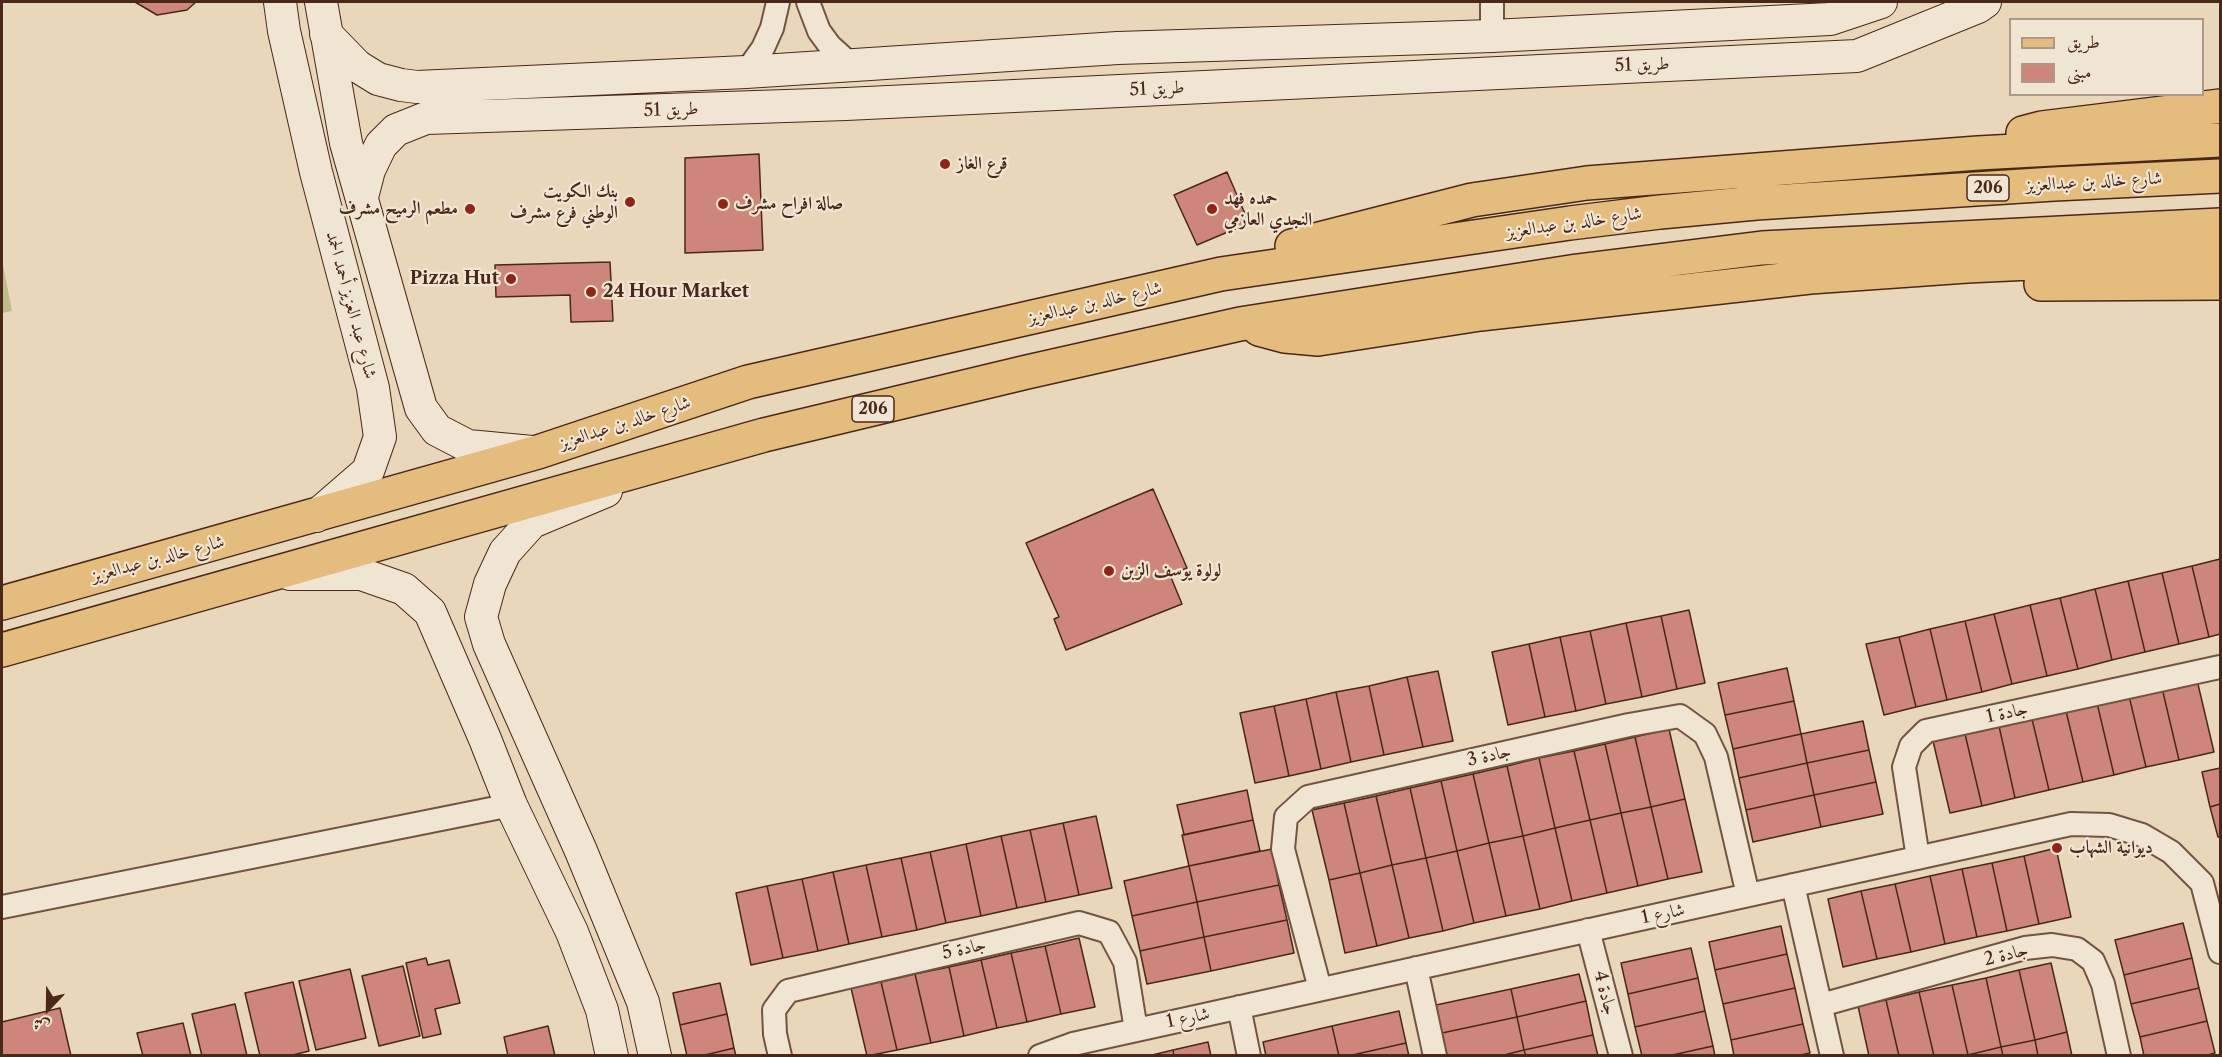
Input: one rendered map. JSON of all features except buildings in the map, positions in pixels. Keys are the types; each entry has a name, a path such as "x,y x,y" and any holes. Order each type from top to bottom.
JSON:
{"main road":[{"path":"1978,153 2006,138 2042,128 2220,106"},
{"path":"1221,274 1306,242 1473,200 1587,183 1978,153 2220,140"},
{"name":"شارع خالد بن عبدالعزيز","path":"2,603 537,452 748,382 1221,274 1570,223 1756,203 2220,176"},
{"name":"206","path":"2,650 693,455 1027,372 1240,324 1576,271 1762,248 2220,225"},
{"path":"1240,324 1285,336 1318,339 1480,314 1787,280 1967,266 2220,254"},
{"path":"1967,266 2002,279 2024,284 2220,283"}],"street":[{"name":"شارع عبد العزيز أحمد الحمد","path":"280,2 284,31 315,172 373,388 380,437 368,471 316,516"},
{"path":"321,2 346,143 421,408 437,430 468,446 537,452"},
{"path":"746,72 763,48 772,28 778,2"},
{"path":"808,2 819,31 830,46 850,64"},
{"path":"1492,2 1492,36"},
{"name":"طريق 51","path":"326,34 357,66 378,79 417,87 746,72 1160,47 1492,36 1830,19 1881,2"},
{"name":"طريق 51","path":"362,197 369,170 381,145 396,130 426,118 846,104 1857,56 1978,7 1985,2"},
{"path":"1717,25 1719,62"},
{"path":"1195,46 1197,87"},
{"path":"1160,47 1161,89"},
{"path":"500,84 501,100 508,115"},
{"path":"364,360 370,368 379,372 389,372 398,368 404,360 405,350"},
{"path":"655,1056 644,1002 489,644 481,617 490,584 505,552 532,522 693,455"},
{"path":"266,574 361,574 404,589 430,612 511,805 572,932 602,1010 612,1056"},
{"path":"448,654 452,633 460,626 469,626 479,631 489,644"},
{"name":"جادة 1","path":"1918,858 1904,766 1911,746 1926,731 2220,667"},
{"name":"جادة 3","path":"1320,989 1283,849 1286,817 1308,796 1629,724 1680,716 1705,734 1716,757 1748,895"},
{"path":"2,907 511,805"},
{"name":"شارع 1","path":"1040,1056 1073,1044 2071,824 2109,825 2142,835 2171,852 2202,883 2220,952"},
{"path":"1793,885 1832,1056"},
{"name":"جادة 5","path":"780,1056 775,1034 774,1010 788,991 1079,923 1108,932 1125,962 1136,1030"},
{"name":"جادة 4","path":"1588,930 1621,1056"},
{"name":"جادة 2","path":"1821,1005 2025,948 2052,945 2077,950 2093,961 2103,984 2118,1056"},
{"path":"1416,968 1436,1056"},
{"path":"1239,1007 1250,1056"}],"shaded area":[{"path":"2,260 12,311 2,313"}],"place":[{"name":"قرع الغاز","path":"945,164"},
{"name":"بنك الكويت الوطني فرع مشرف","path":"630,202"},
{"name":"صالة افراح مشرف","path":"723,204"},
{"name":"مطعم الرميح مشرف","path":"470,209"},
{"name":"حمده فهد النجدي العازمي","path":"1212,209"},
{"name":"Pizza Hut","path":"511,279"},
{"name":"24 Hour Market","path":"591,292"},
{"name":"لولوة يوسف الزبن","path":"1109,571"},
{"name":"ديوانية الشهاب","path":"2057,848"}]}
